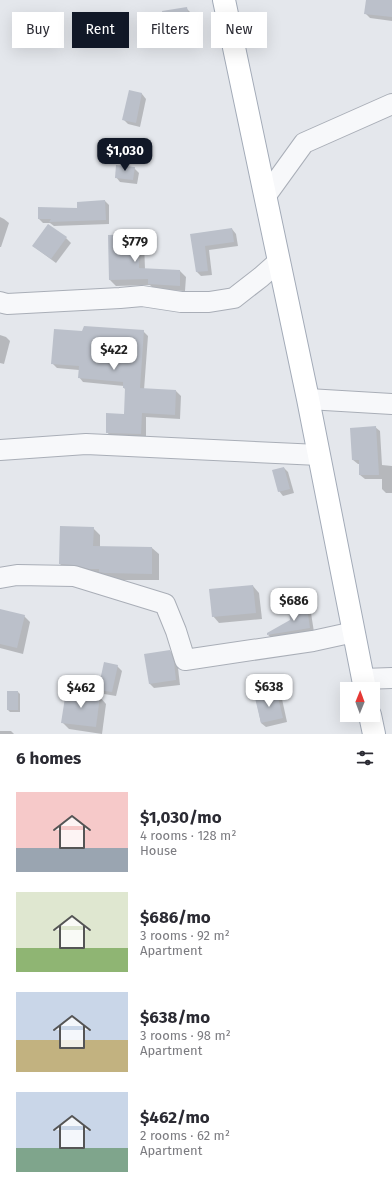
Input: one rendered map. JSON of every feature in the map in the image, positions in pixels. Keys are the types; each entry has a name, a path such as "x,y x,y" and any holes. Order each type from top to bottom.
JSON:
{"main road":[{"path":"224,0 308,399 364,682"},
{"path":"371,722 374,734"}],"street":[{"path":"265,197 304,144 392,104"},
{"path":"0,302 7,304 142,296 181,302 209,302 234,298 279,261"},
{"path":"308,399 392,404"},
{"path":"0,450 86,444 319,455"},
{"path":"0,578 17,575 74,576 165,604 176,631 184,660 313,641 354,632"},
{"path":"373,682 392,678"}],"building":[{"path":"366,0 392,0 392,17 364,14"},
{"path":"187,7 188,12 162,12"},
{"path":"129,90 142,93 136,123 122,120"},
{"path":"116,165 135,167 133,180 115,178"},
{"path":"105,200 106,220 49,222 51,219 38,219 38,207 77,208 77,202"},
{"path":"48,224 67,237 51,259 32,246"},
{"path":"232,228 234,242 205,246 208,271 196,272 190,234"},
{"path":"138,234 139,268 180,270 180,286 148,284 148,279 109,280 108,235"},
{"path":"84,326 144,330 140,388 176,390 175,415 142,413 141,434 106,433 106,413 124,414 125,388 123,388 123,382 78,378 79,366 51,364 54,329 82,331"},
{"path":"376,426 379,475 359,475 359,460 352,460 350,428"},
{"path":"284,467 290,489 278,492 272,470"},
{"path":"60,526 94,527 93,546 152,547 152,574 105,573 99,572 99,569 89,569 74,565 59,564"},
{"path":"253,585 256,613 212,617 209,589"},
{"path":"307,607 310,628 267,635 267,633 290,620 289,610"},
{"path":"0,609 25,615 17,648 0,644"},
{"path":"170,650 174,662 176,680 149,684 144,654"},
{"path":"104,662 118,665 112,692 98,690"},
{"path":"7,691 18,691 18,710 7,710"},
{"path":"66,691 100,696 96,727 61,723"},
{"path":"277,693 283,718 261,723 255,698"}]}
